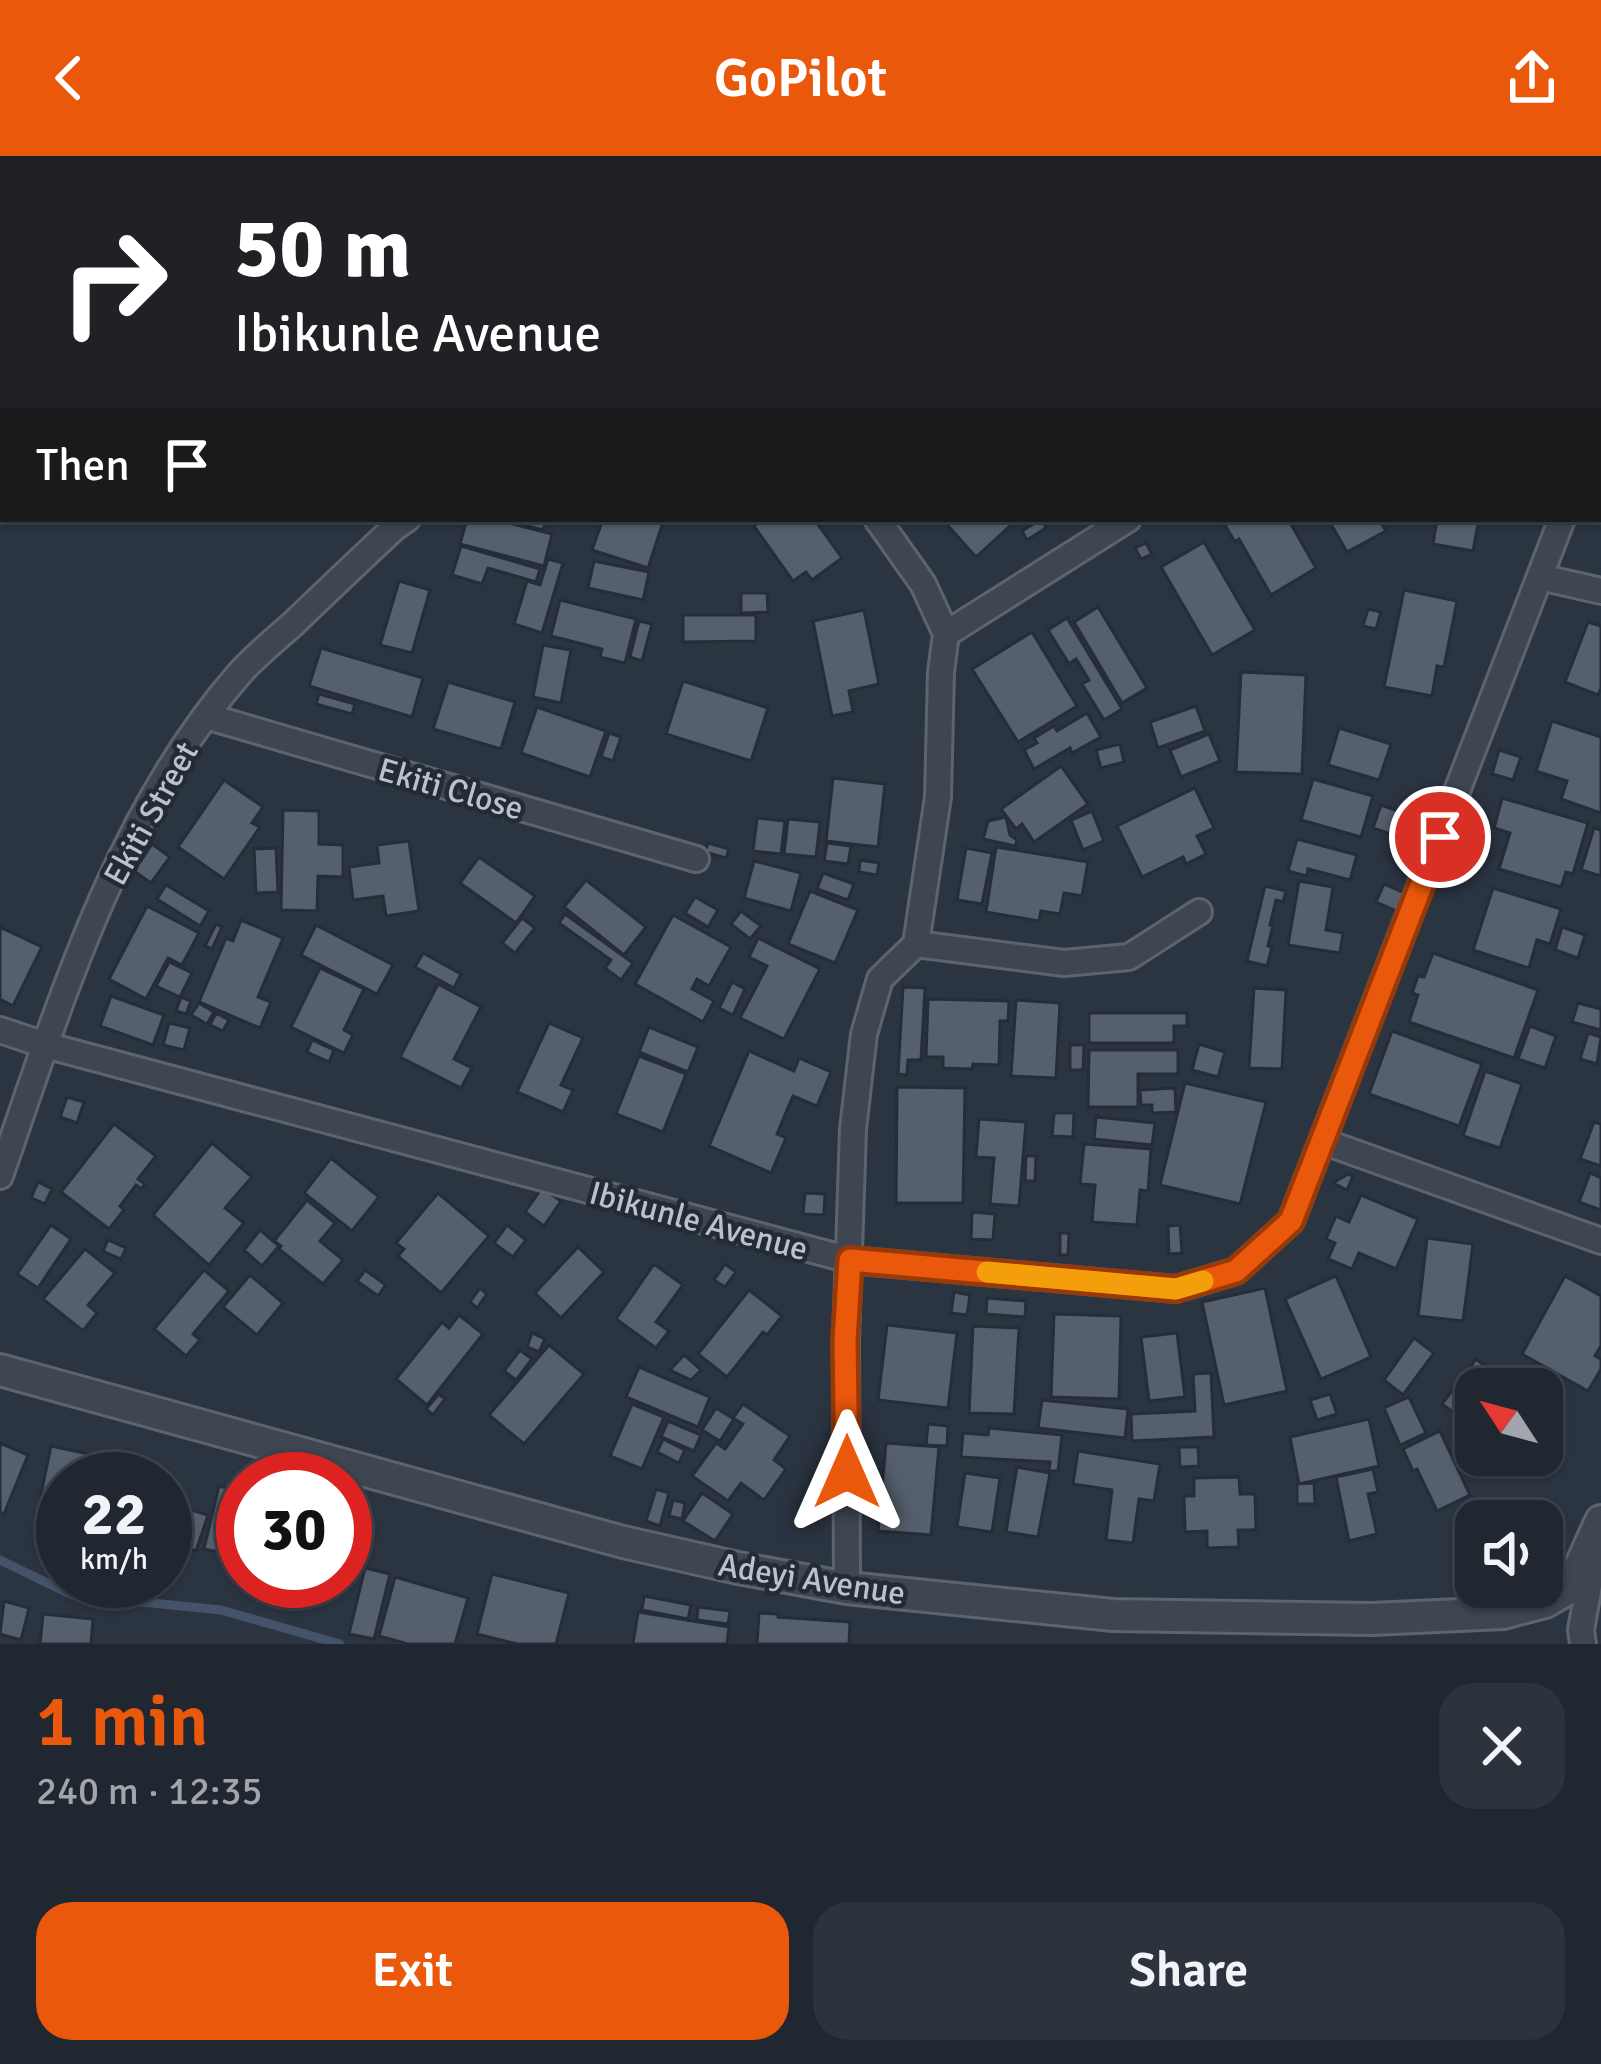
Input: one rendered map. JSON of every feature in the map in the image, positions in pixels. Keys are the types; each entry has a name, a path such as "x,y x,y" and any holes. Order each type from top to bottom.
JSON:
{"street":[{"name":"Ekiti Street","path":"0,1176 45,1045 114,871 161,782 242,671 403,522"},
{"path":"847,1588 845,1341 853,1129 864,1034 880,979 916,944 938,797 946,634 923,584 879,522"},
{"path":"946,634 1123,522"},
{"name":"Ibikunle Avenue","path":"0,1030 850,1260 1176,1289 1236,1271 1291,1221 1561,522"},
{"path":"1540,577 1601,591"},
{"name":"Ekiti Close","path":"206,716 696,859"},
{"path":"916,944 1064,963 1129,957 1198,911"},
{"path":"1322,1141 1601,1241"},
{"name":"Adeyi Avenue","path":"0,1370 623,1542 738,1568 847,1588 1113,1615 1372,1619 1503,1613 1545,1602 1571,1587 1601,1522"},
{"path":"1582,1644 1601,1522"}],"building":[{"path":"466,522 505,522 552,534 544,566 460,544"},
{"path":"520,522 545,522 543,530"},
{"path":"602,522 663,522 648,568 592,550"},
{"path":"760,522 816,522 842,558 812,580 806,572 793,581 754,526"},
{"path":"945,522 1008,522 1011,525 976,557"},
{"path":"1036,522 1046,528 1027,540 1022,531"},
{"path":"1290,522 1316,568 1271,595 1239,539 1235,542 1225,525"},
{"path":"1330,522 1381,522 1386,531 1347,552"},
{"path":"1437,522 1478,522 1473,551 1433,544"},
{"path":"1204,542 1255,630 1212,655 1161,567"},
{"path":"1146,543 1152,554 1141,559 1135,548"},
{"path":"461,546 540,569 536,582 488,568 482,584 452,575"},
{"path":"548,559 563,563 542,633 514,624 527,581 540,585"},
{"path":"594,561 649,572 643,600 588,588"},
{"path":"399,581 430,590 412,653 380,645"},
{"path":"1404,590 1457,601 1444,667 1437,666 1432,696 1384,687"},
{"path":"741,593 767,593 768,612 741,613"},
{"path":"560,600 636,619 625,663 600,657 602,649 551,636"},
{"path":"1098,607 1147,688 1122,703 1074,622"},
{"path":"1368,609 1381,612 1376,629 1363,626"},
{"path":"864,610 879,684 849,691 853,712 832,716 813,621"},
{"path":"683,615 756,615 756,641 683,642"},
{"path":"1067,618 1122,709 1104,720 1082,684 1089,680 1076,659 1069,664 1048,630"},
{"path":"639,621 652,624 642,661 630,657"},
{"path":"1588,622 1601,626 1598,695 1565,682"},
{"path":"1032,632 1077,706 1018,742 972,669"},
{"path":"543,645 571,650 561,703 533,697"},
{"path":"321,648 423,678 412,717 309,686"},
{"path":"1241,672 1306,675 1302,774 1236,772"},
{"path":"683,681 768,708 751,761 666,734"},
{"path":"448,682 515,702 501,749 433,729"},
{"path":"319,694 355,704 352,714 316,704"},
{"path":"1196,706 1205,731 1158,748 1150,722"},
{"path":"537,707 606,731 590,777 521,753"},
{"path":"1087,713 1101,737 1034,769 1024,750 1037,743 1034,738"},
{"path":"1552,721 1601,737 1601,813 1561,799 1567,781 1536,771"},
{"path":"1339,728 1391,744 1379,780 1328,765"},
{"path":"609,733 621,737 613,761 601,757"},
{"path":"1209,734 1220,761 1181,777 1170,750"},
{"path":"1120,744 1124,762 1101,768 1096,750"},
{"path":"1499,750 1521,757 1513,780 1492,774"},
{"path":"1061,766 1088,804 1034,842 1022,824 1016,829 1001,809"},
{"path":"833,778 885,784 878,847 826,841"},
{"path":"1313,779 1373,796 1361,837 1301,820"},
{"path":"224,780 263,807 252,823 260,827 224,879 178,847"},
{"path":"1195,788 1214,828 1197,836 1206,854 1186,864 1183,857 1142,877 1117,826"},
{"path":"1502,798 1588,823 1573,874 1566,872 1561,887 1499,869 1510,833 1494,828"},
{"path":"1381,805 1404,813 1396,836 1373,828"},
{"path":"283,810 319,811 319,844 343,845 343,877 318,876 317,911 281,910"},
{"path":"1092,811 1104,841 1083,850 1071,820"},
{"path":"1006,817 1010,835 1017,840 1015,846 983,839 988,821"},
{"path":"757,818 785,821 781,854 753,851"},
{"path":"788,819 820,822 816,857 784,854"},
{"path":"1594,828 1601,830 1601,876 1581,870"},
{"path":"1297,839 1357,855 1350,880 1308,869 1307,876 1288,871"},
{"path":"409,841 419,911 386,916 383,896 353,900 349,867 379,863 377,845"},
{"path":"708,843 729,849 726,858 705,852"},
{"path":"827,843 851,846 848,864 824,861"},
{"path":"152,844 170,857 151,883 134,871"},
{"path":"996,847 1088,862 1082,896 1064,893 1060,914 1041,911 1039,921 986,912"},
{"path":"276,848 278,892 256,893 254,849"},
{"path":"966,848 992,853 982,904 957,900"},
{"path":"479,857 535,896 516,923 460,883"},
{"path":"860,860 879,863 877,875 859,872"},
{"path":"754,861 801,873 791,911 744,898"},
{"path":"823,873 854,884 848,900 817,889"},
{"path":"586,880 646,927 624,955 564,907"},
{"path":"1299,881 1333,887 1326,930 1343,933 1340,953 1288,945"},
{"path":"1384,884 1409,895 1401,913 1376,902"},
{"path":"166,885 209,911 200,926 157,899"},
{"path":"1265,886 1286,891 1283,902 1276,900 1267,966 1247,961"},
{"path":"1493,888 1561,909 1550,944 1537,940 1529,968 1473,950"},
{"path":"810,891 858,910 835,963 788,944"},
{"path":"695,897 718,910 708,927 685,913"},
{"path":"147,906 199,933 182,965 168,958 146,999 109,979"},
{"path":"741,911 761,926 750,939 731,924"},
{"path":"565,914 633,963 621,980 605,968 611,960 559,923"},
{"path":"673,915 731,947 709,986 697,979 692,989 714,1001 703,1022 635,984"},
{"path":"522,918 535,928 515,953 502,943"},
{"path":"241,920 283,938 258,997 271,1002 260,1028 199,1002 226,938 233,941"},
{"path":"216,924 222,927 212,949 205,946"},
{"path":"316,925 393,965 377,994 301,955"},
{"path":"0,927 42,947 13,1006 0,999"},
{"path":"1562,927 1585,935 1578,958 1555,950"},
{"path":"758,938 820,969 784,1039 740,1018 767,966 749,957"},
{"path":"423,953 461,974 454,988 415,967"},
{"path":"1433,953 1538,990 1514,1058 1409,1022 1418,995 1412,993"},
{"path":"169,962 192,973 180,997 156,986"},
{"path":"320,968 364,989 344,1030 353,1035 344,1053 291,1027"},
{"path":"732,982 745,989 733,1015 719,1008"},
{"path":"438,984 481,1007 454,1059 472,1068 461,1088 400,1057"},
{"path":"903,987 925,988 921,1060 908,1060 907,1075 898,1074"},
{"path":"1254,988 1286,990 1282,1069 1249,1068"},
{"path":"111,996 164,1015 153,1045 100,1026"},
{"path":"181,997 191,1001 186,1014 176,1011"},
{"path":"928,999 1009,1001 1008,1021 1000,1021 999,1065 943,1068 943,1057 926,1057"},
{"path":"1016,1000 1060,1003 1056,1078 1011,1076"},
{"path":"199,1003 214,1012 207,1024 191,1015"},
{"path":"1578,1003 1601,1009 1601,1030 1572,1022"},
{"path":"216,1013 229,1020 223,1031 210,1025"},
{"path":"1089,1013 1187,1013 1187,1026 1174,1026 1174,1043 1089,1043"},
{"path":"169,1023 190,1028 184,1050 163,1045"},
{"path":"549,1023 583,1038 561,1085 573,1090 563,1112 517,1092"},
{"path":"1530,1026 1556,1036 1545,1068 1518,1059"},
{"path":"649,1027 698,1047 688,1072 639,1052"},
{"path":"1392,1031 1482,1064 1459,1126 1369,1094"},
{"path":"1588,1033 1601,1037 1597,1064 1580,1059"},
{"path":"312,1040 334,1050 329,1062 307,1052"},
{"path":"1199,1044 1225,1052 1218,1077 1192,1070"},
{"path":"1070,1045 1084,1045 1083,1070 1070,1070"},
{"path":"1089,1050 1178,1050 1178,1074 1138,1074 1138,1107 1088,1107"},
{"path":"749,1051 794,1071 799,1058 831,1072 817,1106 793,1096 777,1134 786,1138 771,1173 709,1146"},
{"path":"639,1056 686,1074 663,1132 616,1114"},
{"path":"1485,1071 1522,1084 1500,1148 1463,1136"},
{"path":"1185,1083 1266,1102 1240,1204 1160,1185"},
{"path":"897,1087 965,1088 963,1203 896,1203"},
{"path":"1175,1088 1176,1112 1152,1113 1152,1105 1141,1105 1140,1090"},
{"path":"67,1097 84,1102 77,1123 60,1117"},
{"path":"1054,1113 1074,1113 1073,1137 1052,1136"},
{"path":"1096,1117 1155,1123 1152,1145 1094,1139"},
{"path":"979,1119 1026,1122 1019,1206 990,1204 994,1158 976,1157"},
{"path":"1594,1122 1601,1124 1601,1166 1580,1159"},
{"path":"114,1124 156,1156 138,1179 145,1184 141,1189 136,1185 109,1229 61,1192"},
{"path":"212,1143 252,1177 225,1208 244,1223 209,1265 153,1215"},
{"path":"1084,1144 1151,1149 1148,1191 1140,1190 1137,1225 1092,1222 1095,1185 1080,1184"},
{"path":"1026,1156 1036,1156 1035,1181 1025,1181"},
{"path":"331,1158 379,1197 352,1231 304,1193"},
{"path":"1590,1173 1601,1178 1601,1210 1579,1202"},
{"path":"1353,1176 1347,1190 1333,1183"},
{"path":"38,1182 52,1189 45,1204 31,1198"},
{"path":"542,1188 561,1201 544,1226 525,1212"},
{"path":"438,1193 489,1236 441,1293 398,1256 404,1249 396,1243"},
{"path":"805,1193 825,1194 824,1215 803,1214"},
{"path":"1361,1195 1418,1219 1396,1269 1359,1253 1352,1269 1328,1259 1335,1243 1326,1239 1336,1216 1349,1222"},
{"path":"307,1200 335,1223 320,1241 343,1260 323,1284 274,1241"},
{"path":"972,1212 995,1214 993,1240 971,1239"},
{"path":"51,1225 71,1239 38,1288 17,1274"},
{"path":"507,1225 526,1240 513,1257 494,1243"},
{"path":"1180,1225 1182,1253 1169,1254 1168,1226"},
{"path":"260,1230 279,1246 262,1266 244,1250"},
{"path":"1060,1233 1069,1233 1068,1255 1060,1255"},
{"path":"1427,1238 1473,1244 1463,1321 1418,1316"},
{"path":"108,1240 126,1248 121,1259 103,1251"},
{"path":"578,1247 604,1272 561,1318 535,1293"},
{"path":"85,1249 115,1273 88,1305 97,1313 83,1331 43,1299"},
{"path":"654,1264 683,1285 656,1322 669,1331 656,1348 616,1319"},
{"path":"725,1264 736,1272 725,1287 714,1280"},
{"path":"204,1270 229,1291 193,1334 200,1340 186,1356 154,1329"},
{"path":"365,1270 386,1285 378,1296 357,1281"},
{"path":"250,1275 283,1303 257,1335 223,1307"},
{"path":"1336,1276 1371,1357 1321,1379 1285,1299"},
{"path":"1565,1276 1601,1296 1601,1346 1595,1356 1601,1359 1601,1369 1588,1391 1563,1377 1563,1368 1547,1368 1522,1354"},
{"path":"480,1288 487,1294 477,1308 470,1302"},
{"path":"1265,1288 1287,1391 1224,1405 1202,1302"},
{"path":"749,1290 782,1316 727,1377 698,1354"},
{"path":"954,1292 970,1295 967,1315 951,1313"},
{"path":"987,1298 1026,1301 1025,1317 986,1314"},
{"path":"1054,1314 1121,1316 1119,1399 1051,1397"},
{"path":"459,1315 483,1334 427,1405 396,1379 442,1322 449,1328"},
{"path":"887,1325 957,1333 948,1408 878,1400"},
{"path":"973,1326 1019,1328 1014,1414 969,1413"},
{"path":"532,1333 545,1339 539,1352 527,1347"},
{"path":"1177,1333 1185,1397 1149,1401 1141,1337"},
{"path":"1414,1338 1434,1353 1403,1395 1384,1380"},
{"path":"549,1345 584,1374 524,1444 489,1415"},
{"path":"520,1350 532,1359 516,1380 504,1371"},
{"path":"684,1355 701,1370 691,1380 670,1370"},
{"path":"639,1367 710,1397 698,1427 626,1397"},
{"path":"1211,1373 1214,1437 1132,1441 1131,1414 1195,1411 1193,1374"},
{"path":"1455,1387 1455,1414 1442,1404"},
{"path":"439,1394 445,1399 433,1415 426,1409"},
{"path":"1330,1394 1337,1414 1317,1420 1310,1400"},
{"path":"1409,1397 1426,1433 1400,1445 1384,1408"},
{"path":"1042,1400 1128,1409 1125,1438 1038,1428"},
{"path":"632,1404 664,1417 642,1469 610,1456"},
{"path":"743,1404 790,1436 774,1460 786,1469 764,1500 741,1483 728,1501 692,1476 716,1443 725,1449 743,1424 733,1418"},
{"path":"716,1408 734,1419 720,1441 702,1430"},
{"path":"1369,1419 1379,1466 1299,1484 1290,1437"},
{"path":"668,1421 701,1435 694,1451 661,1437"},
{"path":"928,1424 948,1426 947,1446 926,1445"},
{"path":"989,1428 1062,1435 1058,1471 1049,1471 1050,1462 961,1457 963,1433 988,1435"},
{"path":"1440,1431 1455,1463 1455,1476 1461,1476 1470,1495 1437,1511 1403,1449"},
{"path":"663,1439 685,1450 679,1463 657,1452"},
{"path":"0,1443 28,1455 4,1514 0,1512"},
{"path":"886,1443 939,1447 931,1535 878,1531"},
{"path":"1179,1447 1198,1447 1199,1466 1180,1467"},
{"path":"1078,1451 1160,1464 1154,1501 1139,1499 1133,1543 1106,1540 1112,1490 1073,1484"},
{"path":"1017,1467 1050,1473 1038,1537 1006,1532"},
{"path":"1373,1469 1378,1492 1368,1494 1377,1534 1349,1541 1336,1477"},
{"path":"965,1473 1000,1478 992,1532 957,1527"},
{"path":"1239,1477 1240,1494 1255,1494 1256,1530 1238,1530 1239,1547 1207,1548 1207,1531 1185,1532 1184,1496 1194,1496 1194,1478"},
{"path":"1314,1483 1315,1504 1297,1504 1297,1484"},
{"path":"656,1489 669,1493 660,1526 646,1521"},
{"path":"702,1493 733,1514 715,1541 683,1521"},
{"path":"216,1499 216,1551 204,1549"},
{"path":"673,1500 685,1503 682,1519 669,1516"},
{"path":"192,1510 208,1515 196,1551 192,1550"},
{"path":"372,1570 390,1574 374,1639 349,1634 355,1608 372,1608"},
{"path":"492,1574 569,1593 556,1644 517,1644 477,1634"},
{"path":"395,1577 468,1598 455,1644 408,1644 379,1636"},
{"path":"644,1596 691,1605 688,1619 642,1610"},
{"path":"4,1601 29,1608 21,1640 0,1634"},
{"path":"698,1607 730,1611 728,1624 697,1620"},
{"path":"638,1612 729,1627 727,1644 633,1644"},
{"path":"759,1613 850,1622 849,1644 757,1644"},
{"path":"43,1614 93,1619 91,1644 40,1644"}],"waterway":[{"path":"0,1560 72,1595 221,1610 340,1644"}],"slow traffic":[{"path":"987,1272 1176,1289 1203,1281"}],"route":[{"path":"847,1472 845,1341 850,1260 1176,1289 1236,1271 1291,1221 1440,837"}]}
